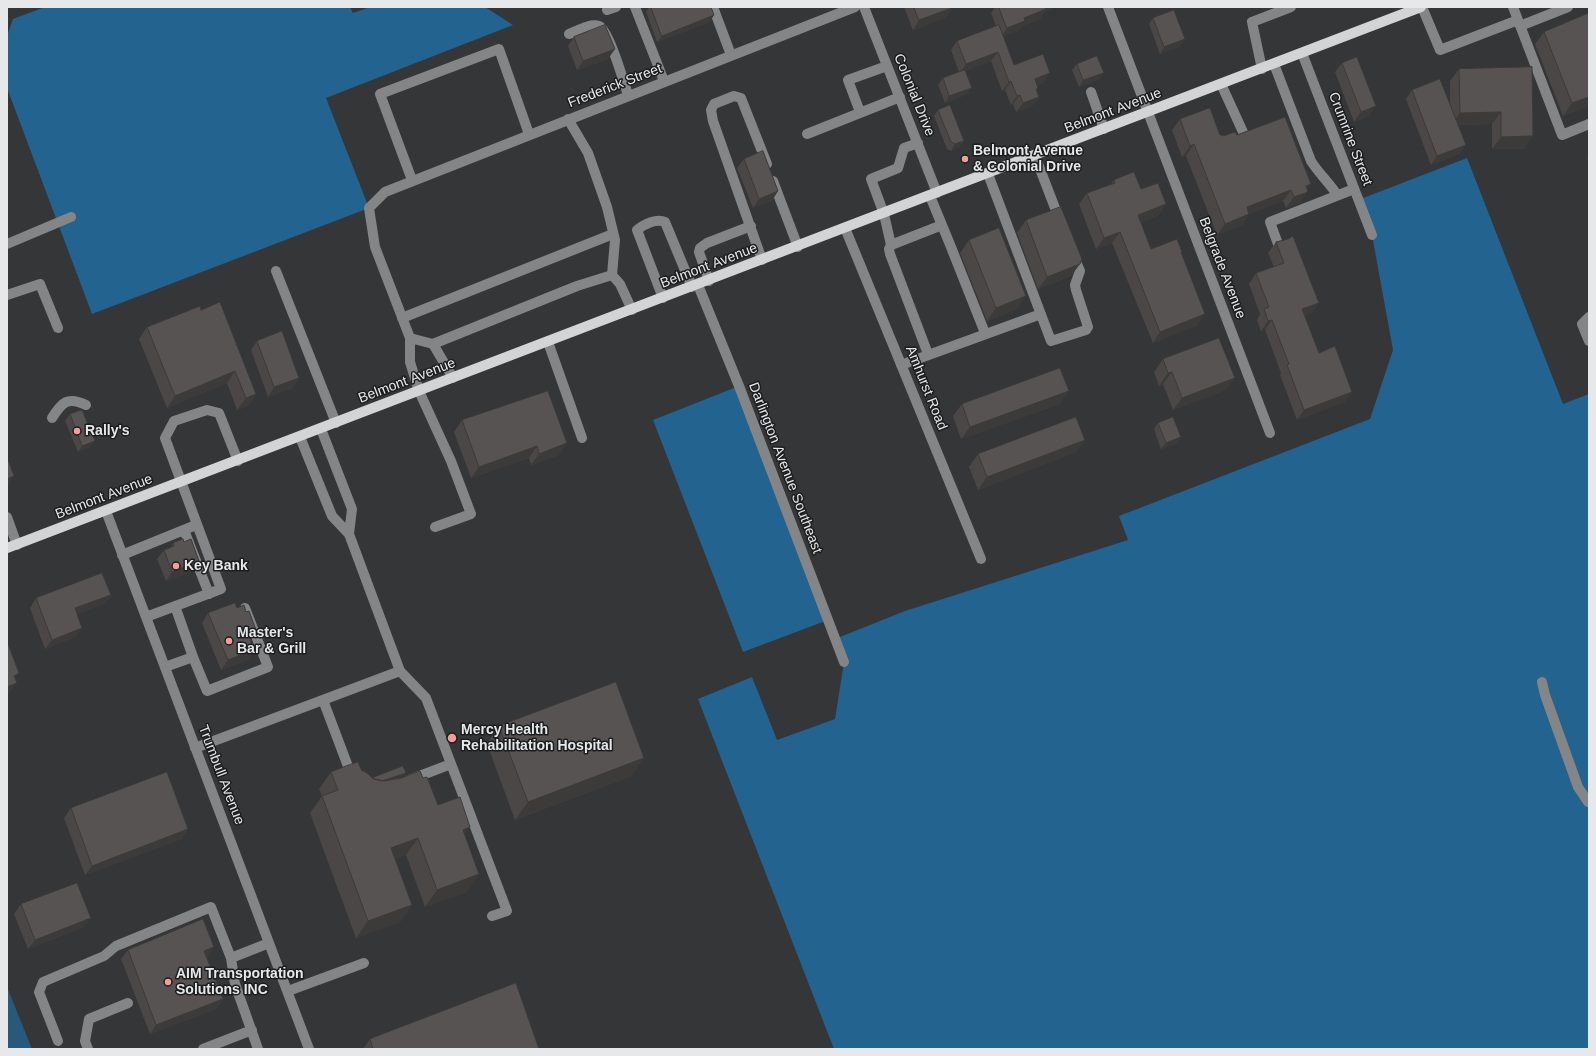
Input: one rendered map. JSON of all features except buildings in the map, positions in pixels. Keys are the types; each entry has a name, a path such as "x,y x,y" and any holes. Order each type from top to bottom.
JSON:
{"main road":[{"name":"Belmont Avenue","path":"7,548 798,247 1421,7"}],"street":[{"path":"635,7 664,81"},
{"path":"713,7 731,55"},
{"name":"Frederick Street","path":"402,318 375,247 369,208 385,192 412,180 855,7"},
{"name":"Colonial Drive","path":"864,7 918,143 942,225 985,334"},
{"name":"Belgrade Avenue","path":"1108,7 1270,433"},
{"path":"1262,69 1252,22 1291,7"},
{"path":"1421,7 1440,50 1568,7"},
{"path":"1513,7 1562,135 1589,124"},
{"path":"569,34 586,27 595,26 602,28 610,42 628,96"},
{"path":"412,180 380,94 499,49 529,134"},
{"name":"Crumrine Street","path":"1302,54 1372,235"},
{"path":"1274,64 1311,161 1318,173 1331,186 1337,195"},
{"path":"860,112 848,80 887,66"},
{"path":"1221,84 1243,132"},
{"path":"1091,92 1104,129"},
{"path":"762,260 713,121 711,110 714,104 734,96 741,98 746,109 798,247"},
{"path":"807,134 900,97"},
{"path":"568,119 588,153 607,208 615,240 612,275 620,284 632,310"},
{"path":"918,143 904,148 898,168 871,179 884,214 891,245 889,249 890,254 928,354"},
{"path":"1035,156 1062,227"},
{"path":"988,174 1051,341 1086,330 1088,327 1075,286 1080,271 1071,249"},
{"path":"1278,244 1270,222 1354,189"},
{"path":"7,244 72,217"},
{"name":"Darlington Avenue Southeast","path":"663,298 637,230 654,221 661,220 665,222 695,286 740,390 844,662"},
{"path":"891,245 942,225"},
{"path":"709,281 700,248 707,243 751,226"},
{"name":"Amhurst Road","path":"845,228 981,559"},
{"path":"435,527 471,514 451,461 419,392 410,362 410,338 402,318 613,234"},
{"path":"276,271 336,423"},
{"path":"410,338 433,344 577,286 612,275"},
{"path":"7,295 40,284 58,328"},
{"path":"901,365 1041,314"},
{"path":"1589,317 1582,324 1589,341"},
{"path":"548,342 582,438"},
{"path":"433,344 453,378"},
{"path":"52,418 58,408 70,400 76,400 86,405"},
{"path":"146,617 221,589 180,482 165,438 174,421 206,410 219,414 238,461"},
{"path":"321,429 352,509 349,534"},
{"path":"300,437 332,516 349,534 400,671 426,698 507,911 492,916"},
{"name":"Trumbull Avenue","path":"106,511 310,1049"},
{"path":"7,518 17,545"},
{"path":"122,555 196,525"},
{"path":"184,530 209,594"},
{"path":"175,606 207,691 268,667 245,608"},
{"path":"165,668 193,657"},
{"path":"195,748 400,671"},
{"path":"1542,682 1544,695 1569,764 1578,787 1588,802"},
{"path":"323,700 352,777 360,788"},
{"path":"399,784 451,764"},
{"path":"58,1040 39,992 43,982 104,956 116,946 211,908 231,958 235,984 258,1049"},
{"path":"231,958 269,943"},
{"path":"288,991 364,963"},
{"path":"88,1049 85,1041 89,1019 128,1003"},
{"path":"203,1049 252,1030"}],"shaded area":[{"path":"45,7 350,7 353,13 370,7 485,7 513,25 326,98 369,208 92,314 7,88 7,36 13,19"},
{"path":"1467,158 1563,404 1589,394 1589,1049 834,1049 698,699 752,677 777,740 835,719 844,662 835,639 905,611 1128,540 1119,516 1370,419 1393,350 1372,235 1358,200"},
{"path":"739,386 828,620 743,652 653,420"},
{"path":"7,987 32,1049 7,1049"}],"place":[{"name":"Belmont Avenue & Colonial Drive","path":"965,159"},
{"name":"Rally's","path":"77,431"},
{"name":"Key Bank","path":"176,566"},
{"name":"Master's Bar & Grill","path":"229,641"},
{"name":"Mercy Health Rehabilitation Hospital","path":"452,738"},
{"name":"AIM Transportation Solutions INC","path":"168,982"}]}
